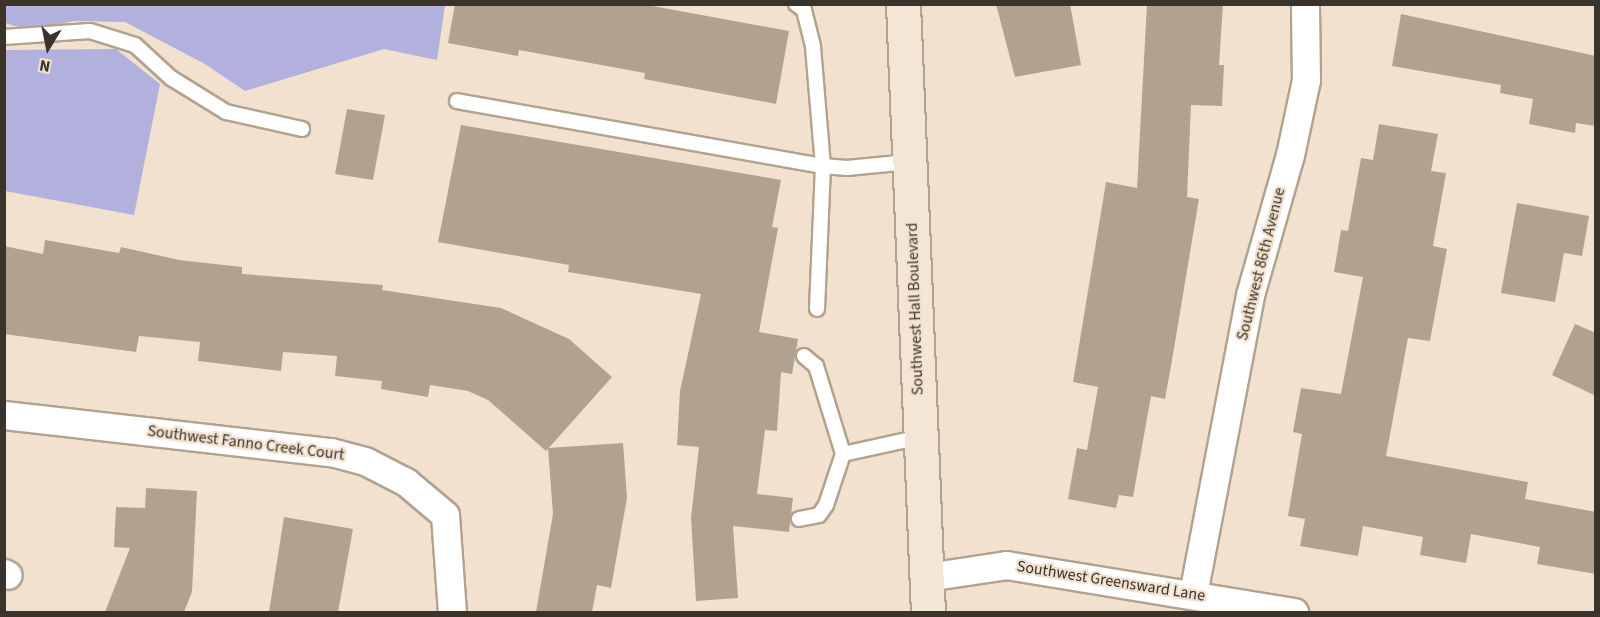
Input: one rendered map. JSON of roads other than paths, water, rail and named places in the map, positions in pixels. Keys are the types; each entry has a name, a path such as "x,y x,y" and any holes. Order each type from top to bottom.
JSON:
{"main road":[{"name":"Southwest Hall Boulevard","path":"903,4 928,612"}],"street":[{"name":"Southwest 86th Avenue","path":"1192,594 1250,295 1290,155 1306,80 1305,4"},
{"name":"Southwest Fanno Creek Court","path":"4,415 331,452 365,460 406,482 445,515 452,612"},
{"name":"Southwest Greensward Lane","path":"927,577 1006,565 1294,612"}],"lane":[{"path":"796,4 804,10 813,47 823,166 817,309"},
{"path":"4,37 90,31 135,45 171,78 226,112 302,129"},
{"path":"457,101 823,166 847,168 909,162"},
{"path":"799,519 811,519 823,510 843,454 816,366 804,356"},
{"path":"843,454 921,437"}]}
